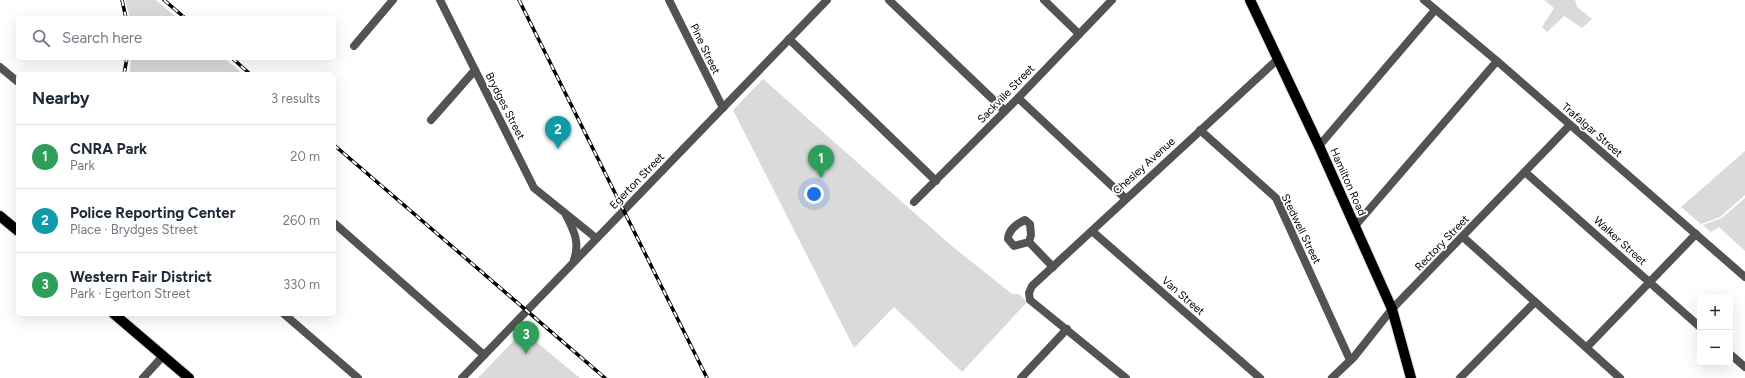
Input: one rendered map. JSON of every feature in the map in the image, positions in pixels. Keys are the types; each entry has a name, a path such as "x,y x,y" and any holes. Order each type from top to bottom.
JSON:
{"main road":[{"name":"Hamilton Road","path":"1250,0 1319,146 1392,309 1411,378"},
{"path":"0,216 16,229"},
{"path":"116,316 189,378"}],"street":[{"path":"354,46 393,0"},
{"name":"Brydges Street","path":"440,0 534,188 596,238"},
{"name":"Pine Street","path":"669,0 723,108"},
{"name":"Egerton Street","path":"462,378 827,0"},
{"path":"889,0 1005,111"},
{"path":"1044,0 1079,34"},
{"name":"Sackville Street","path":"914,202 1018,98 1112,0"},
{"name":"Trafalgar Street","path":"1424,0 1497,61 1745,276"},
{"path":"1319,146 1435,10"},
{"path":"789,39 936,181"},
{"name":"Chesley Avenue","path":"1067,329 1030,300 1029,293 1032,286 1092,232 1125,198 1278,59"},
{"path":"1355,226 1497,61"},
{"path":"0,67 16,80"},
{"path":"431,120 475,70"},
{"path":"1018,98 1125,198"},
{"name":"Rectory Street","path":"1332,378 1350,360 1392,309 1570,125"},
{"name":"Stedwell Street","path":"1200,130 1276,198 1350,360"},
{"name":"Walker Street","path":"1525,172 1697,324"},
{"path":"564,211 576,237 577,247 573,263"},
{"path":"336,225 484,355"},
{"name":"Van Street","path":"1092,232 1260,378"},
{"path":"1587,347 1696,234"},
{"path":"1463,237 1620,378"},
{"path":"1029,242 1053,267"},
{"path":"1460,378 1535,302"},
{"path":"286,316 358,378"},
{"path":"1021,378 1067,329 1126,378"},
{"path":"143,378 163,356"},
{"path":"1733,357 1745,368"}],"shaded area":[{"path":"125,0 156,0 175,16 129,16"},
{"path":"1544,0 1575,0 1577,7 1592,19 1582,28 1564,16 1547,32 1542,27 1554,8"},
{"path":"131,60 226,60 241,72 130,72"},
{"path":"763,79 953,247 1012,294 1019,294 1027,302 962,372 894,307 854,348 733,110"},
{"path":"1745,151 1745,195 1720,217 1701,224 1681,207"},
{"path":"1745,198 1745,251 1719,227 1711,232 1703,225 1722,218"},
{"path":"523,331 580,378 478,378"}],"railway":[{"path":"122,0 126,16"},
{"path":"164,0 183,16"},
{"path":"519,0 707,378"},
{"path":"124,72 127,60"},
{"path":"234,60 248,72"},
{"path":"336,147 605,378"}],"place":[{"name":"Police Reporting Center","path":"558,149"},
{"name":"CNRA Park","path":"821,178"},
{"name":"Western Fair District","path":"526,354"}]}
